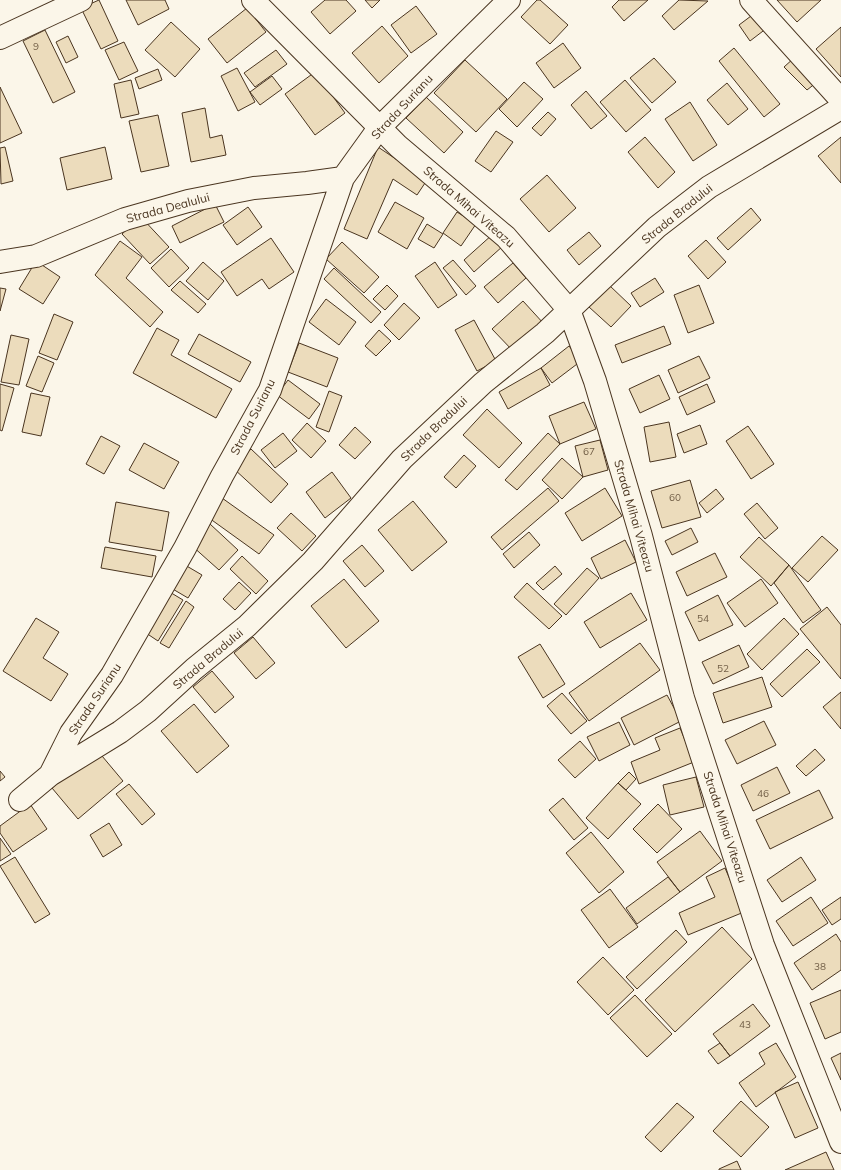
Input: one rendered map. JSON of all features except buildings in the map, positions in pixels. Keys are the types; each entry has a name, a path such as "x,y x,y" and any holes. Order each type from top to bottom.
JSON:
{"street":[{"path":"0,38 81,0"},
{"name":"Strada Mihai Viteazu","path":"253,0 398,146 506,237 568,310 595,381 641,536 683,698 761,938 841,1142"},
{"name":"Strada Surianu","path":"20,800 50,775 71,733 112,675 185,548 222,476 270,390 342,178 379,128 509,0"},
{"path":"751,0 841,100"},
{"name":"Strada Bradului","path":"50,775 126,728 148,712 194,669 247,626 314,561 402,459 483,383 544,333 657,227 709,186 841,108"},
{"name":"Strada Dealului","path":"0,262 36,256 125,219 188,201 254,188 307,184 342,178"}]}
